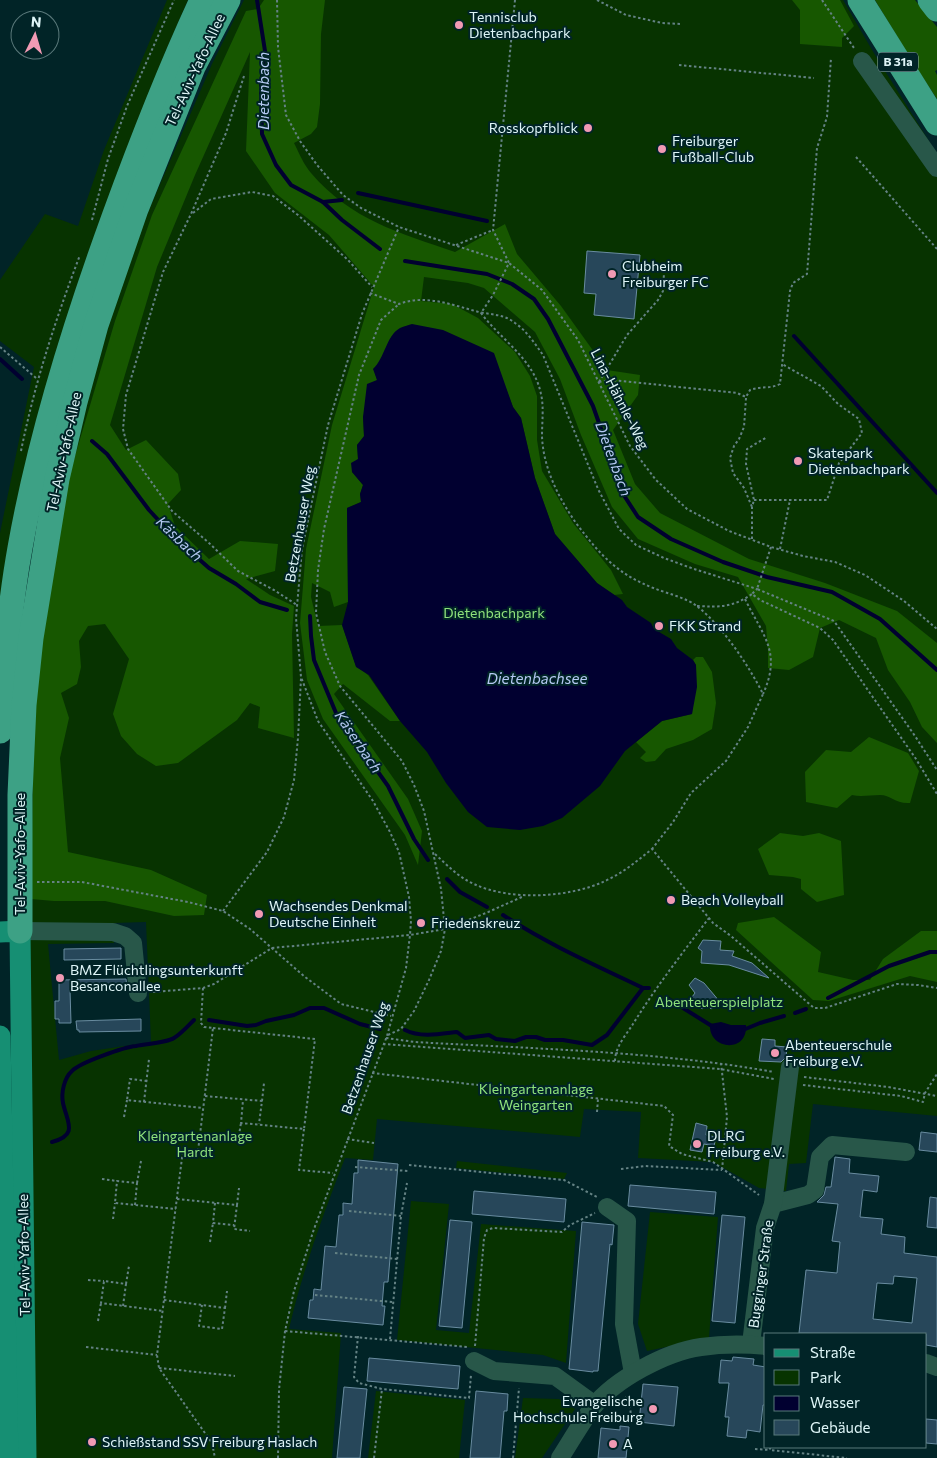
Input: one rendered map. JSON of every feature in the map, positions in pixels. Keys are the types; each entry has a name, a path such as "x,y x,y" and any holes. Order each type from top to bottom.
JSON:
{"highway":[{"name":"Tel-Aviv-Yafo-Allee","path":"0,731 7,653 20,549 36,471 58,388 89,286 126,183 176,56 202,0"},
{"name":"Tel-Aviv-Yafo-Allee","path":"10,932 19,814 24,706 31,638 57,479 75,402 96,326 136,209 193,67 228,0"},
{"name":"B 31a","path":"860,0 937,123"},
{"path":"930,0 937,9"}],"main road":[{"name":"Tel-Aviv-Yafo-Allee","path":"10,932 26,1458"},
{"name":"Tel-Aviv-Yafo-Allee","path":"0,1036 8,1458"}],"street":[{"path":"862,61 937,168"},
{"name":"Tel-Aviv-Yafo-Allee","path":"10,932 113,932 125,936 132,943 138,992"},
{"name":"Bugginger Straße","path":"560,1458 595,1405 633,1373 666,1357 700,1347 758,1345 765,1228 773,1204 788,1074"},
{"path":"773,1204 808,1195 815,1190 820,1157 832,1145 906,1152"},
{"path":"607,1206 627,1221 624,1324 633,1373"},
{"path":"474,1362 494,1371 555,1376 595,1405"}],"path":[{"path":"277,0 278,48 286,115 300,141 317,165 343,195 361,208 398,227"},
{"path":"481,313 493,295 494,289 509,263 493,230 515,0"},
{"path":"597,0 626,15 662,23 682,24"},
{"path":"822,0 862,61"},
{"path":"752,507 744,488 733,473 730,458 744,427 746,397 750,390 758,387 774,388 780,384 790,291 793,283 806,274 817,148 827,117 831,58"},
{"path":"679,65 814,78"},
{"path":"244,76 226,133 191,214 163,272 126,394 123,429 128,449 172,511 238,571 274,590 297,605"},
{"path":"856,157 937,249"},
{"path":"191,214 211,199 252,192 273,196 313,228 348,260 373,287"},
{"name":"Lina-Hähnle-Weg","path":"398,227 509,263 542,290 578,340 630,446 656,480 687,509 729,531 771,547 835,562 865,575 904,601 937,629"},
{"name":"Betzenhauser Weg","path":"278,1458 279,1390 285,1330 297,1282 347,1139 387,1037 406,968 410,935 410,913 399,852 373,800 318,721 301,677 296,618 302,549 328,425 362,314 398,227"},
{"path":"455,246 493,230"},
{"path":"599,382 627,335 658,300 663,291 664,273"},
{"path":"370,293 399,304"},
{"path":"387,1037 401,1029 414,1011 429,980 441,951 446,929 444,908 424,810 414,785 402,761 340,686 326,652 316,613 318,570 324,529 358,376 381,320 399,304 409,300 421,299 452,304 481,313 493,313 516,323 530,336 543,355 598,489 619,528 636,545 664,558 757,589 834,621 937,770"},
{"path":"481,313 517,350 534,375 542,395 542,438 548,469 560,496 576,522 604,558 617,570 635,581 697,606 722,607 745,599 757,589 771,547"},
{"path":"0,348 37,379"},
{"path":"754,500 827,500 839,462 862,432 859,419 838,404 821,386 782,364"},
{"path":"599,382 612,380 737,393 746,397"},
{"path":"752,539 752,507 754,500 746,464 747,449 767,437"},
{"path":"780,549 790,500"},
{"path":"752,594 820,628 833,640 916,759 937,794"},
{"path":"434,854 452,871 473,884 524,896 548,895 576,890 604,882 630,868 652,849 673,822 691,793 726,761 748,727 769,681 772,657 770,648 745,599"},
{"path":"697,606 717,626 751,671 763,694"},
{"path":"223,911 267,852 284,817 294,780 301,677"},
{"path":"652,849 708,918 814,1008 825,1008 897,984 937,988"},
{"path":"53,881 82,882 188,902 223,911 250,928 305,977 341,1004 392,1016"},
{"path":"138,992 203,988 214,984 272,948 410,935 446,929 524,896"},
{"path":"615,1062 615,1054 653,992 708,918"},
{"path":"203,988 201,1023 204,1027 315,1039 299,1170 335,1173"},
{"path":"213,1028 198,1151 183,1150 157,1355 159,1368 212,1443 215,1458"},
{"path":"387,1037 416,1042 615,1054 721,1063 937,1096"},
{"path":"383,1044 788,1074 923,1102 937,1074"},
{"path":"144,1102 149,1059"},
{"path":"721,1063 720,1069 726,1117 722,1170"},
{"path":"372,1073 664,1106 673,1115 668,1146 682,1154 713,1162 773,1204"},
{"path":"124,1117 130,1080 147,1081"},
{"path":"259,1124 264,1083"},
{"path":"205,1096 262,1102"},
{"path":"597,1112 598,1098"},
{"path":"127,1100 203,1108"},
{"path":"238,1141 243,1100"},
{"path":"241,1123 304,1129"},
{"path":"347,1139 374,1143"},
{"path":"134,1205 141,1161"},
{"path":"285,1330 475,1348 484,1238 487,1230 493,1228 562,1232 570,1225 607,1206 594,1194 564,1180 409,1166"},
{"path":"621,1169 645,1166 722,1170"},
{"path":"355,1167 408,1171"},
{"path":"102,1179 137,1183"},
{"path":"113,1219 117,1181"},
{"path":"390,1339 401,1216 408,1183"},
{"path":"239,1188 234,1229 250,1231"},
{"path":"177,1199 237,1205"},
{"path":"115,1202 176,1209"},
{"path":"210,1242 215,1203"},
{"path":"349,1211 401,1216"},
{"path":"213,1222 234,1225"},
{"path":"336,1253 397,1259"},
{"path":"123,1306 130,1266"},
{"path":"88,1280 126,1284"},
{"path":"98,1321 104,1281"},
{"path":"202,1305 199,1326 222,1329 227,1292"},
{"path":"315,1295 393,1302"},
{"path":"164,1300 225,1308"},
{"path":"101,1303 163,1311"},
{"path":"358,1336 354,1377 359,1383 382,1388 469,1398 474,1362"},
{"path":"86,1347 157,1355"},
{"path":"159,1368 235,1376"},
{"path":"512,1458 521,1373"},
{"path":"374,1458 382,1388"},
{"path":"629,1402 632,1421"},
{"path":"755,1449 847,1458"}],"green space":[{"path":"167,0 188,0 165,53 0,619 0,533 34,367 0,341 0,280 45,214 78,226 104,150"},
{"name":"Dietenbachpark","path":"244,0 843,0 937,154 937,1116 813,1104 806,1163 789,1164 786,1191 759,1188 713,1162 638,1158 641,1112 584,1109 580,1137 377,1119 373,1160 345,1158 314,1242 289,1329 341,1333 332,1458 32,1458 25,801 66,470 123,277 151,205 212,64","holes":["146,922 151,1042 91,1051 59,1060 48,944 114,943 113,923"]},
{"path":"264,0 325,0 321,34 320,104 317,127 311,134 294,143 311,173 326,189 360,214 396,231 455,252 505,224 517,254 561,306 607,370 640,375 638,395 613,430 635,484 660,513 749,559 825,583 897,611 937,643 937,743 922,727 910,702 888,670 876,638 839,620 820,628 813,657 789,670 768,668 766,626 738,577 695,564 638,539 612,507 581,435 560,379 535,332 484,288 468,283 424,277 421,301 452,304 478,318 515,352 530,376 537,396 537,440 542,471 573,523 611,570 623,594 614,595 597,583 555,534 535,478 521,418 513,407 506,389 392,336 379,364 374,369 377,380 363,417 364,437 357,445 358,459 352,472 363,485 360,494 361,502 347,508 348,602 334,607 330,592 312,583 311,597 318,626 342,625 356,666 368,675 400,721 390,721 343,684 334,694 408,799 422,831 418,865 405,835 323,719 307,680 300,623 306,549 332,425 374,287 329,235 275,193 246,151 250,52 195,175 157,267 110,425 126,450 146,440 178,474 181,490 168,504 175,526 209,559 240,541 278,544 275,571 246,579 270,595 294,606 292,634 294,738 258,728 260,707 250,703 237,720 178,763 156,766 137,754 121,736 113,714 129,659 105,624 88,626 79,641 81,667 77,684 61,693 69,718 60,758 68,852 151,870 207,895 204,915 174,916 105,901 31,899 34,707 40,655 67,483 115,321 152,215 246,11 258,9"},
{"path":"792,0 840,0 854,26 842,38 842,47 800,44 800,10"},
{"path":"875,0 915,0 937,27 937,70 935,71 937,75 937,99 912,61"},
{"path":"696,657 703,657 712,672 716,703 712,729 693,740 666,749 655,761 646,762 640,758 646,752 636,742 662,721 692,714 696,665 693,660"},
{"path":"869,737 908,753 919,771 910,803 880,795 852,795 837,808 806,802 805,772 826,750 851,752"},
{"path":"780,833 803,836 819,833 841,841 844,895 817,902 801,889 801,879 769,875 758,849"},
{"path":"774,917 821,952 818,972 853,980 870,980 883,959 921,931 937,931 937,982 910,976 829,1001 813,1000 736,930 738,923"},
{"path":"457,1161 567,1173 564,1179 456,1168"},
{"path":"411,1201 449,1204 436,1330 469,1333 481,1224 576,1231 566,1363 543,1355 397,1340"},
{"path":"650,1212 718,1217 709,1338 647,1351 638,1324"},
{"path":"376,1391 465,1400 459,1458 368,1458"},
{"path":"523,1398 559,1399 575,1409 542,1458 515,1458"}],"water":[{"name":"Dietenbachsee","path":"412,324 443,330 494,353 513,407 521,418 535,478 555,534 597,583 651,623 654,629 671,639 677,648 693,660 696,665 697,687 692,714 662,721 625,751 600,786 562,818 543,826 520,830 487,827 468,812 446,783 427,752 400,721 369,675 356,667 342,625 348,602 347,508 361,502 360,494 363,485 352,472 351,463 358,459 357,445 364,436 363,417 367,384 377,380 373,369 395,332"},
{"path":"721,1022 731,1025 746,1025 745,1034 741,1041 728,1045 715,1039 711,1033 710,1024"}],"building":[{"name":"Clubheim Freiburger FC","path":"587,251 640,255 634,319 594,315 596,294 584,293"},
{"path":"703,940 721,941 720,950 734,951 732,956 752,963 769,978 729,965 701,963 702,951 698,948"},
{"path":"121,948 121,959 64,960 64,949"},
{"path":"695,978 704,983 720,1002 711,1009 707,1005 702,1009 692,997 695,993 689,985"},
{"path":"126,979 127,989 70,990 71,1023 59,1023 59,1019 55,1019 55,1001 59,1001 59,980"},
{"path":"141,1019 141,1031 79,1032 76,1021"},
{"path":"762,1039 775,1040 775,1046 787,1047 786,1057 781,1062 759,1061"},
{"path":"696,1123 707,1126 706,1135 716,1137 714,1146 704,1144 702,1152 690,1150"},
{"path":"921,1132 937,1134 937,1152 919,1150"},
{"path":"835,1157 850,1159 849,1173 879,1176 877,1192 863,1190 860,1217 883,1219 881,1234 905,1237 904,1253 937,1257 937,1347 927,1345 927,1333 799,1333 806,1270 837,1273 840,1242 832,1241 838,1204 817,1202 824,1195 826,1187 831,1187","holes":["894,1276 917,1278 912,1323 873,1319 877,1283 893,1284"]},
{"path":"358,1160 398,1164 388,1282 384,1282 382,1306 385,1306 383,1325 308,1318 310,1300 313,1300 314,1289 321,1290 325,1246 336,1247 339,1215 343,1215 343,1203 352,1204 354,1173 358,1173"},
{"path":"630,1185 716,1192 714,1214 628,1206"},
{"path":"474,1191 566,1199 564,1222 472,1214"},
{"path":"930,1197 937,1198 937,1228 927,1227"},
{"path":"722,1215 745,1217 735,1323 712,1321"},
{"path":"450,1220 472,1222 462,1328 439,1326"},
{"path":"582,1222 614,1225 612,1245 610,1244 598,1371 593,1372 569,1369"},
{"path":"733,1357 754,1359 753,1365 764,1367 764,1405 760,1432 747,1430 746,1438 727,1436 729,1417 725,1417 729,1383 719,1383 719,1380 721,1360 732,1361"},
{"path":"369,1358 460,1366 458,1389 367,1381"},
{"path":"643,1384 678,1387 674,1426 639,1422"},
{"path":"344,1387 367,1389 360,1458 337,1458"},
{"path":"476,1391 508,1394 507,1411 504,1411 500,1458 470,1458"},
{"path":"927,1419 937,1420 937,1444 927,1443"},
{"name":"A","path":"620,1426 629,1427 626,1458 598,1458 601,1428 620,1430"}],"waterway":[{"name":"Dietenbach","path":"257,0 265,51 261,84 262,134 276,165 291,185 323,202 342,220 380,249"},
{"path":"358,193 487,221"},
{"path":"323,202 342,200"},
{"name":"Dietenbach","path":"405,261 487,274 512,284 534,299 548,319 593,406 625,497 638,517 671,539 723,562 767,577 832,592 880,619 937,670"},
{"path":"794,336 937,493"},
{"name":"Käsbach","path":"0,359 22,379"},
{"name":"Käsbach","path":"92,441 107,454 149,510 175,538 209,568 236,584 260,602 287,610"},
{"name":"Käserbach","path":"310,616 314,660 336,713 388,786 414,839 428,860"},
{"name":"Käserbach","path":"447,879 460,892 487,907"},
{"name":"Käserbach","path":"503,915 554,945 643,988"},
{"path":"828,998 889,966 930,952 937,952"},
{"path":"405,1030 424,1035 457,1032 465,1038 489,1035 496,1039 515,1041 526,1037 536,1037 545,1040 563,1040 592,1045 607,1035 643,988 649,988"},
{"path":"667,998 715,1028"},
{"path":"209,1020 247,1026 294,1015 310,1008 324,1008 360,1024 380,1029"},
{"path":"795,1013 806,1009"},
{"path":"743,1030 784,1016"},
{"path":"52,1142 66,1136 68,1132 69,1127 62,1095 65,1082 72,1071 83,1064 112,1052 170,1040 194,1020"}],"place":[{"name":"Tennisclub Dietenbachpark","path":"459,25"},
{"name":"Rosskopfblick","path":"588,128"},
{"name":"Freiburger Fußball-Club","path":"662,149"},
{"name":"Clubheim Freiburger FC","path":"612,274"},
{"name":"Skatepark Dietenbachpark","path":"798,461"},
{"name":"FKK Strand","path":"659,626"},
{"name":"Beach Volleyball","path":"671,900"},
{"name":"Wachsendes Denkmal Deutsche Einheit","path":"259,914"},
{"name":"Friedenskreuz","path":"421,923"},
{"name":"BMZ Flüchtlingsunterkunft Besanconallee","path":"60,978"},
{"name":"Abenteuerschule Freiburg e.V.","path":"775,1053"},
{"name":"DLRG Freiburg e.V.","path":"697,1144"},
{"name":"Evangelische Hochschule Freiburg","path":"653,1409"},
{"name":"Schießstand SSV Freiburg Haslach","path":"92,1442"},
{"name":"A","path":"613,1444"}],"park label":[{"name":"Abenteuerspielplatz","path":"719,1002"},
{"name":"Kleingartenanlage Weingarten","path":"536,1098"},
{"name":"Kleingartenanlage Hardt","path":"195,1144"}]}
